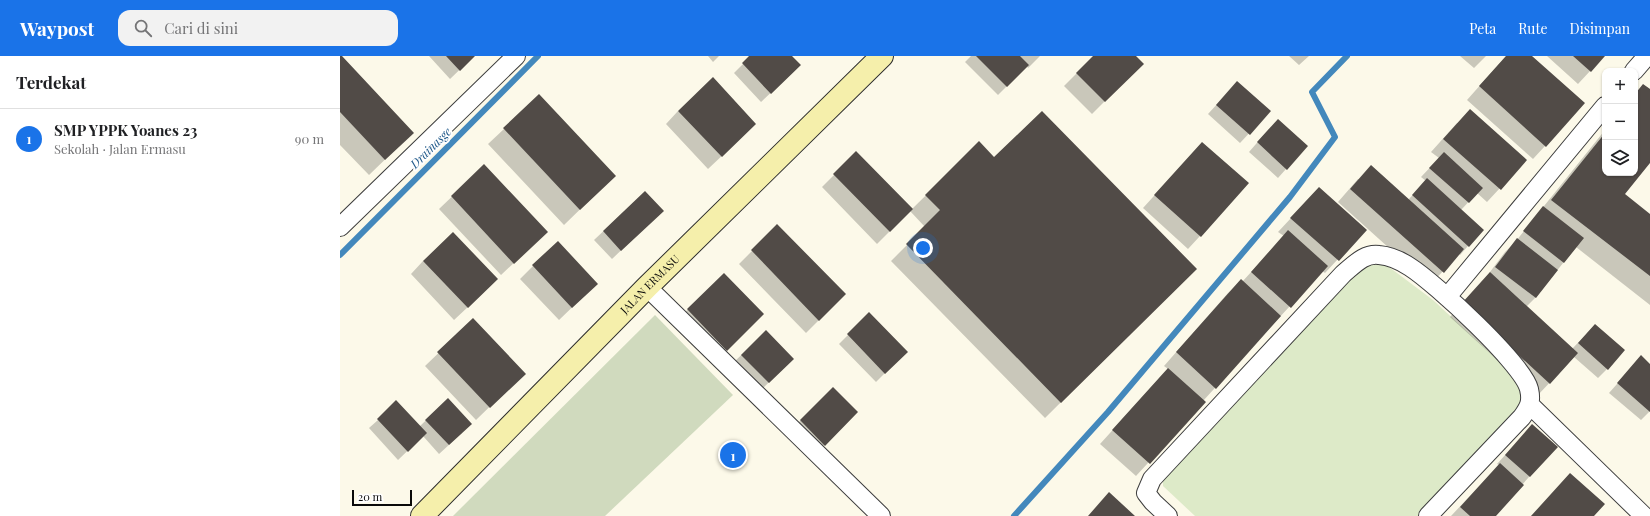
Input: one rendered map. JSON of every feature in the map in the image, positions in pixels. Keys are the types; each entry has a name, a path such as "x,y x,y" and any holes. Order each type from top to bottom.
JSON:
{"street":[{"path":"340,227 516,56"},
{"name":"JALAN ERMASU","path":"422,516 647,287 882,56"},
{"path":"1637,68 1647,56"},
{"path":"1447,297 1602,110"},
{"path":"1168,516 1148,498 1146,493 1152,479 1343,274 1364,257 1379,255 1396,259 1411,268 1447,297 1509,359 1523,376 1529,389 1530,405 1522,417 1428,516"},
{"path":"647,287 881,516"},
{"path":"1530,405 1644,516"}],"green space":[{"path":"1368,264 1385,264 1433,300 1515,376 1524,393 1522,412 1424,516 1195,516 1163,486 1163,472 1350,274"},
{"path":"655,315 733,395 605,516 453,516"}],"building":[{"path":"340,56 342,56 414,133 385,160 340,112"},
{"path":"446,56 475,56 460,71"},
{"path":"749,56 792,56 801,65 771,94 742,63"},
{"path":"976,56 1020,56 1029,65 1007,87"},
{"path":"1093,56 1136,56 1144,64 1105,102 1076,73"},
{"path":"1506,56 1532,56 1585,103 1546,147 1479,86"},
{"path":"1573,56 1605,56 1591,72"},
{"path":"713,77 756,124 722,157 678,111"},
{"path":"1237,81 1271,111 1250,135 1216,105"},
{"path":"1643,84 1650,89 1650,163 1625,194 1650,214 1650,276 1551,200 1602,137 1602,176 1638,176 1638,90"},
{"path":"539,94 616,176 580,210 503,128"},
{"path":"1470,109 1527,160 1501,190 1443,139"},
{"path":"1042,111 1197,269 1061,403 906,244 940,210 925,195 979,141 994,157"},
{"path":"1278,119 1308,146 1287,170 1257,142"},
{"path":"1202,142 1249,183 1201,237 1154,195"},
{"path":"856,151 913,209 890,232 833,174"},
{"path":"1444,152 1483,188 1469,203 1429,168"},
{"path":"484,164 548,232 514,264 451,196"},
{"path":"1371,165 1464,249 1444,273 1350,189"},
{"path":"1427,178 1484,230 1469,247 1412,195"},
{"path":"1319,187 1367,230 1339,261 1290,218"},
{"path":"645,191 664,211 621,251 603,231"},
{"path":"1543,206 1584,238 1564,263 1523,231"},
{"path":"777,224 846,294 819,321 751,250"},
{"path":"1288,230 1328,266 1291,308 1251,272"},
{"path":"453,232 498,279 468,308 423,261"},
{"path":"1517,238 1558,270 1536,298 1495,267"},
{"path":"558,241 598,284 572,308 532,265"},
{"path":"1490,272 1578,353 1550,384 1462,303"},
{"path":"724,273 764,314 727,351 687,309"},
{"path":"1241,279 1281,316 1216,389 1176,352"},
{"path":"869,312 908,352 885,374 847,334"},
{"path":"473,318 526,374 490,408 437,352"},
{"path":"1595,324 1625,350 1608,370 1578,343"},
{"path":"766,330 794,359 769,383 741,355"},
{"path":"1641,355 1650,364 1650,412 1617,383"},
{"path":"1168,368 1206,402 1150,464 1112,430"},
{"path":"833,387 858,412 825,446 800,420"},
{"path":"448,398 472,424 449,445 425,420"},
{"path":"396,400 427,433 408,452 377,419"},
{"path":"1532,424 1558,447 1530,477 1505,455"},
{"path":"1500,463 1524,485 1496,516 1470,516 1460,507"},
{"path":"1570,473 1605,504 1594,516 1531,516"},
{"path":"1109,492 1135,516 1088,516"}],"waterway":[{"name":"Drainasge","path":"340,255 538,56"},
{"path":"1014,516 1108,412 1290,197 1335,137 1312,92 1347,56"}],"place":[{"name":"SMP YPPK Yoanes 23","path":"733,455"}]}
